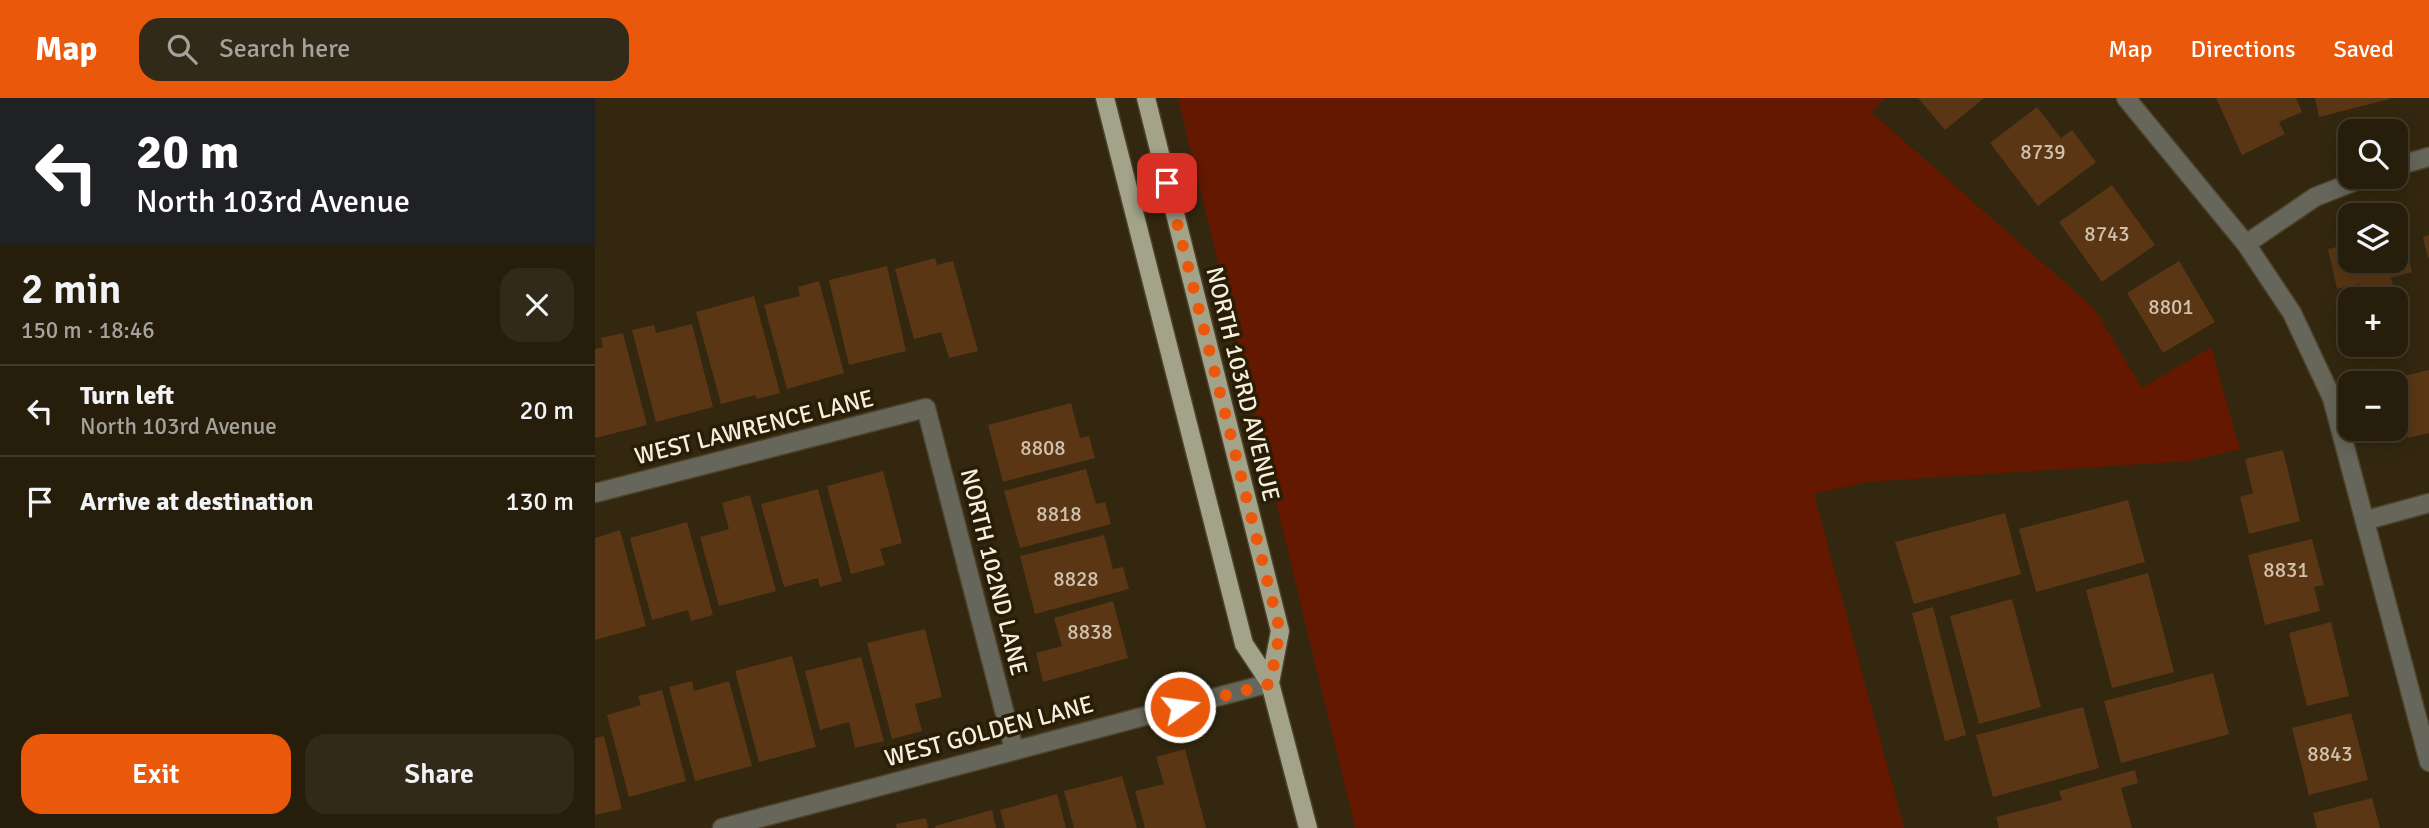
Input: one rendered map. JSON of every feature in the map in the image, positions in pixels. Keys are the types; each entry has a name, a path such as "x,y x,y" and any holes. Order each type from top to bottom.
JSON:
{"main road":[{"name":"NORTH 103RD AVENUE","path":"1105,98 1244,644 1270,684 1308,828"},
{"name":"NORTH 103RD AVENUE","path":"1146,98 1280,631 1270,684"}],"street":[{"path":"2126,98 2246,244 2292,313 2332,398 2367,520 2429,762"},
{"path":"2408,163 2429,157"},
{"path":"2246,244 2315,197 2338,188"},
{"name":"WEST LAWRENCE LANE","path":"595,493 926,408"},
{"name":"NORTH 102ND LANE","path":"926,408 1014,749"},
{"path":"2367,520 2429,503"},
{"name":"WEST GOLDEN LANE","path":"722,828 1014,749 1270,684"}],"shaded area":[{"path":"1178,98 1886,98 1871,112 2094,308 2142,388 2211,347 2240,449 2189,461 1867,482 1814,494 1904,828 1355,828"}],"building":[{"path":"1918,98 1984,98 1945,130"},
{"path":"2216,98 2296,98 2302,112 2279,122 2285,134 2242,155"},
{"path":"2315,98 2390,98 2390,99 2319,117"},
{"path":"2037,107 2061,138 2072,130 2096,162 2038,206 1990,143"},
{"path":"2112,185 2155,245 2102,282 2059,222"},
{"path":"2429,235 2429,258 2428,258 2423,237"},
{"path":"2338,247 2338,273 2408,273 2408,255 2412,272 2391,278 2394,287 2360,287 2359,284 2337,289 2328,249"},
{"path":"935,258 937,265 953,261 978,351 949,358 941,332 914,339 895,269"},
{"path":"2179,261 2215,322 2163,353 2127,293"},
{"path":"887,266 906,351 849,365 829,280"},
{"path":"819,281 844,373 787,389 764,305 800,296 798,287"},
{"path":"754,296 780,393 757,399 755,395 721,404 696,312"},
{"path":"692,324 713,407 656,422 632,330 654,325 656,333"},
{"path":"623,333 647,425 595,438 595,349 603,347 601,338"},
{"path":"2429,370 2429,433 2408,438 2408,375"},
{"path":"1071,403 1080,438 1089,436 1095,458 1003,482 988,425"},
{"path":"2283,450 2300,521 2249,534 2240,497 2253,493 2245,459"},
{"path":"1086,469 1096,504 1105,502 1111,524 1020,548 1004,491"},
{"path":"883,471 902,543 880,549 885,565 851,574 827,486"},
{"path":"818,489 842,581 820,587 818,578 784,587 761,504"},
{"path":"750,495 776,591 719,606 700,537 729,529 722,503"},
{"path":"2128,500 2145,562 2036,592 2019,529"},
{"path":"2005,513 2021,574 1914,604 1895,542"},
{"path":"687,522 713,615 691,621 688,610 652,620 630,538"},
{"path":"620,530 646,626 595,640 595,538"},
{"path":"1104,535 1113,569 1123,567 1129,589 1035,614 1020,556"},
{"path":"2312,539 2324,585 2314,587 2320,611 2265,625 2248,555"},
{"path":"2148,573 2174,672 2112,688 2086,590"},
{"path":"2012,599 2041,707 1979,724 1950,616"},
{"path":"1113,601 1128,658 1043,682 1036,653 1062,646 1054,618"},
{"path":"1933,607 1966,735 1945,741 1912,613"},
{"path":"2331,622 2349,696 2307,706 2289,633"},
{"path":"925,629 942,697 915,704 922,731 892,739 867,643"},
{"path":"792,656 816,747 759,762 735,671"},
{"path":"861,657 884,741 855,748 849,722 820,730 805,671"},
{"path":"2213,673 2229,734 2121,763 2104,701"},
{"path":"692,681 694,691 729,681 752,766 695,781 669,687"},
{"path":"662,690 686,781 629,797 607,715 641,705 638,696"},
{"path":"2083,707 2099,768 1993,797 1976,735"},
{"path":"2351,713 2368,780 2309,795 2292,728"},
{"path":"604,736 622,809 595,815 595,738"},
{"path":"1185,749 1206,828 1145,828 1135,791 1164,784 1156,757"},
{"path":"2135,770 2138,783 2121,788 2132,828 1999,828 1996,817 2062,800 2059,791"},
{"path":"1122,776 1137,828 1074,828 1064,791"},
{"path":"1057,794 1066,828 1005,828 1000,810"},
{"path":"2372,798 2380,828 2317,828 2313,813"},
{"path":"992,810 996,828 935,828 935,826"},
{"path":"926,818 928,828 897,828 896,824"}],"route":[{"path":"1167,183 1280,631 1270,684 1180,707"}]}
